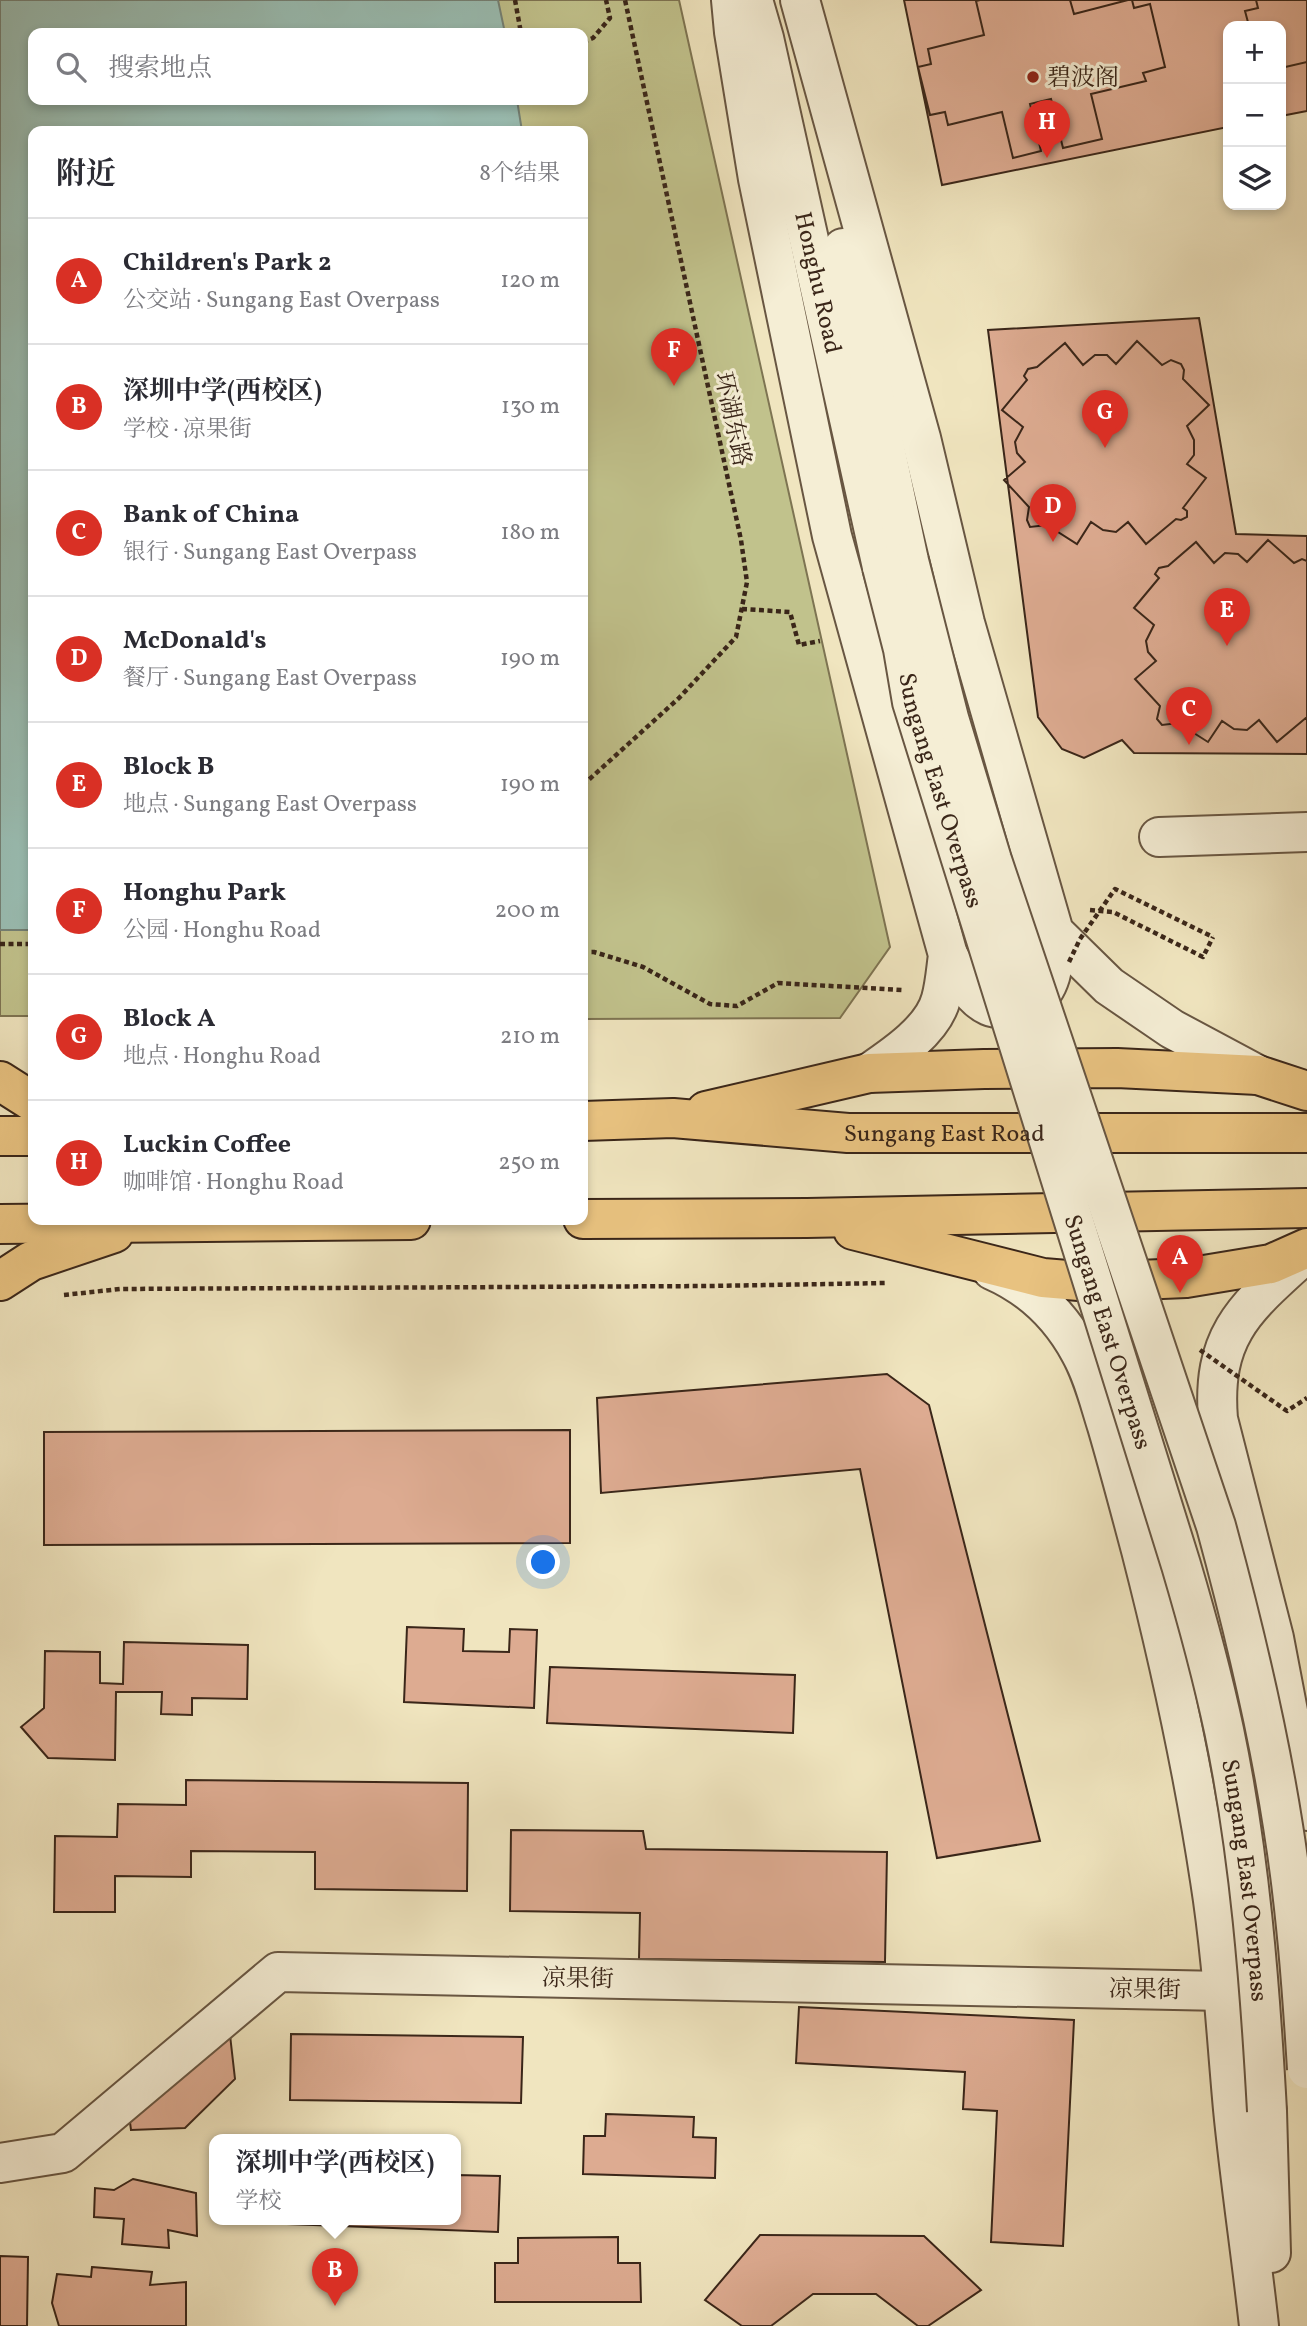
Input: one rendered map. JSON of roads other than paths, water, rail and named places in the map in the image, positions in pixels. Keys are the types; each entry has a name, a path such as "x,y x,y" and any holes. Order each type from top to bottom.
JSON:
{"main road":[{"path":"673,1118 869,1073 1117,1068 1258,1075 1307,1091"},
{"path":"0,1081 28,1099"},
{"name":"Sungang East Road","path":"588,1121 673,1118 848,1133 1307,1133"},
{"path":"0,1136 28,1136"},
{"path":"588,1219 807,1218 1307,1208"},
{"path":"807,1218 1042,1278 1091,1282 1186,1278 1271,1264 1307,1250"},
{"path":"0,1224 28,1223"},
{"path":"0,1281 31,1261 138,1225"}],"street":[{"path":"731,0 758,179 832,536 948,955 962,982 989,1006 1012,1008 1034,1002 1046,986 1060,949"},
{"name":"Honghu Road","path":"753,0 896,564"},
{"path":"800,0 921,438 965,623 1060,949 1172,1030 1258,1075"},
{"name":"Honghu Road","path":"800,0 896,564"},
{"name":"Sungang East Overpass","path":"896,564 949,718 992,860 1216,1526 1232,1584 1263,1714 1283,1828 1299,1964 1307,2069"},
{"name":"Sungang East Overpass","path":"896,564 903,649 912,702 1181,1565 1225,1733 1253,1917 1267,2111 1271,2228 1270,2326"},
{"path":"1159,836 1307,832"},
{"path":"869,1073 896,1055 927,1024 941,1001 948,955"},
{"path":"1307,1250 1261,1294 1235,1324 1220,1361 1216,1390 1218,1419 1274,1638 1307,1811"},
{"path":"974,1262 1010,1278 1040,1298 1058,1318 1080,1352 1093,1380 1124,1483 1164,1644 1210,1881 1241,2186 1259,2326"},
{"name":"凉果街","path":"0,2163 64,2153 278,1972 1223,1991"}],"water":[{"path":"0,0 498,0 504,28 28,28 28,105 518,105 521,126 28,126 28,930 0,930"}],"place":[{"name":"碧波阁","path":"1033,77"},
{"name":"Luckin Coffee","path":"1047,158"},
{"name":"Honghu Park","path":"674,386"},
{"name":"Block A","path":"1105,448"},
{"name":"McDonald's","path":"1053,542"},
{"name":"Block B","path":"1227,646"},
{"name":"Bank of China","path":"1189,745"},
{"name":"Children's Park 2","path":"1180,1293"},
{"name":"深圳中学(西校区)","path":"335,2306"}]}
